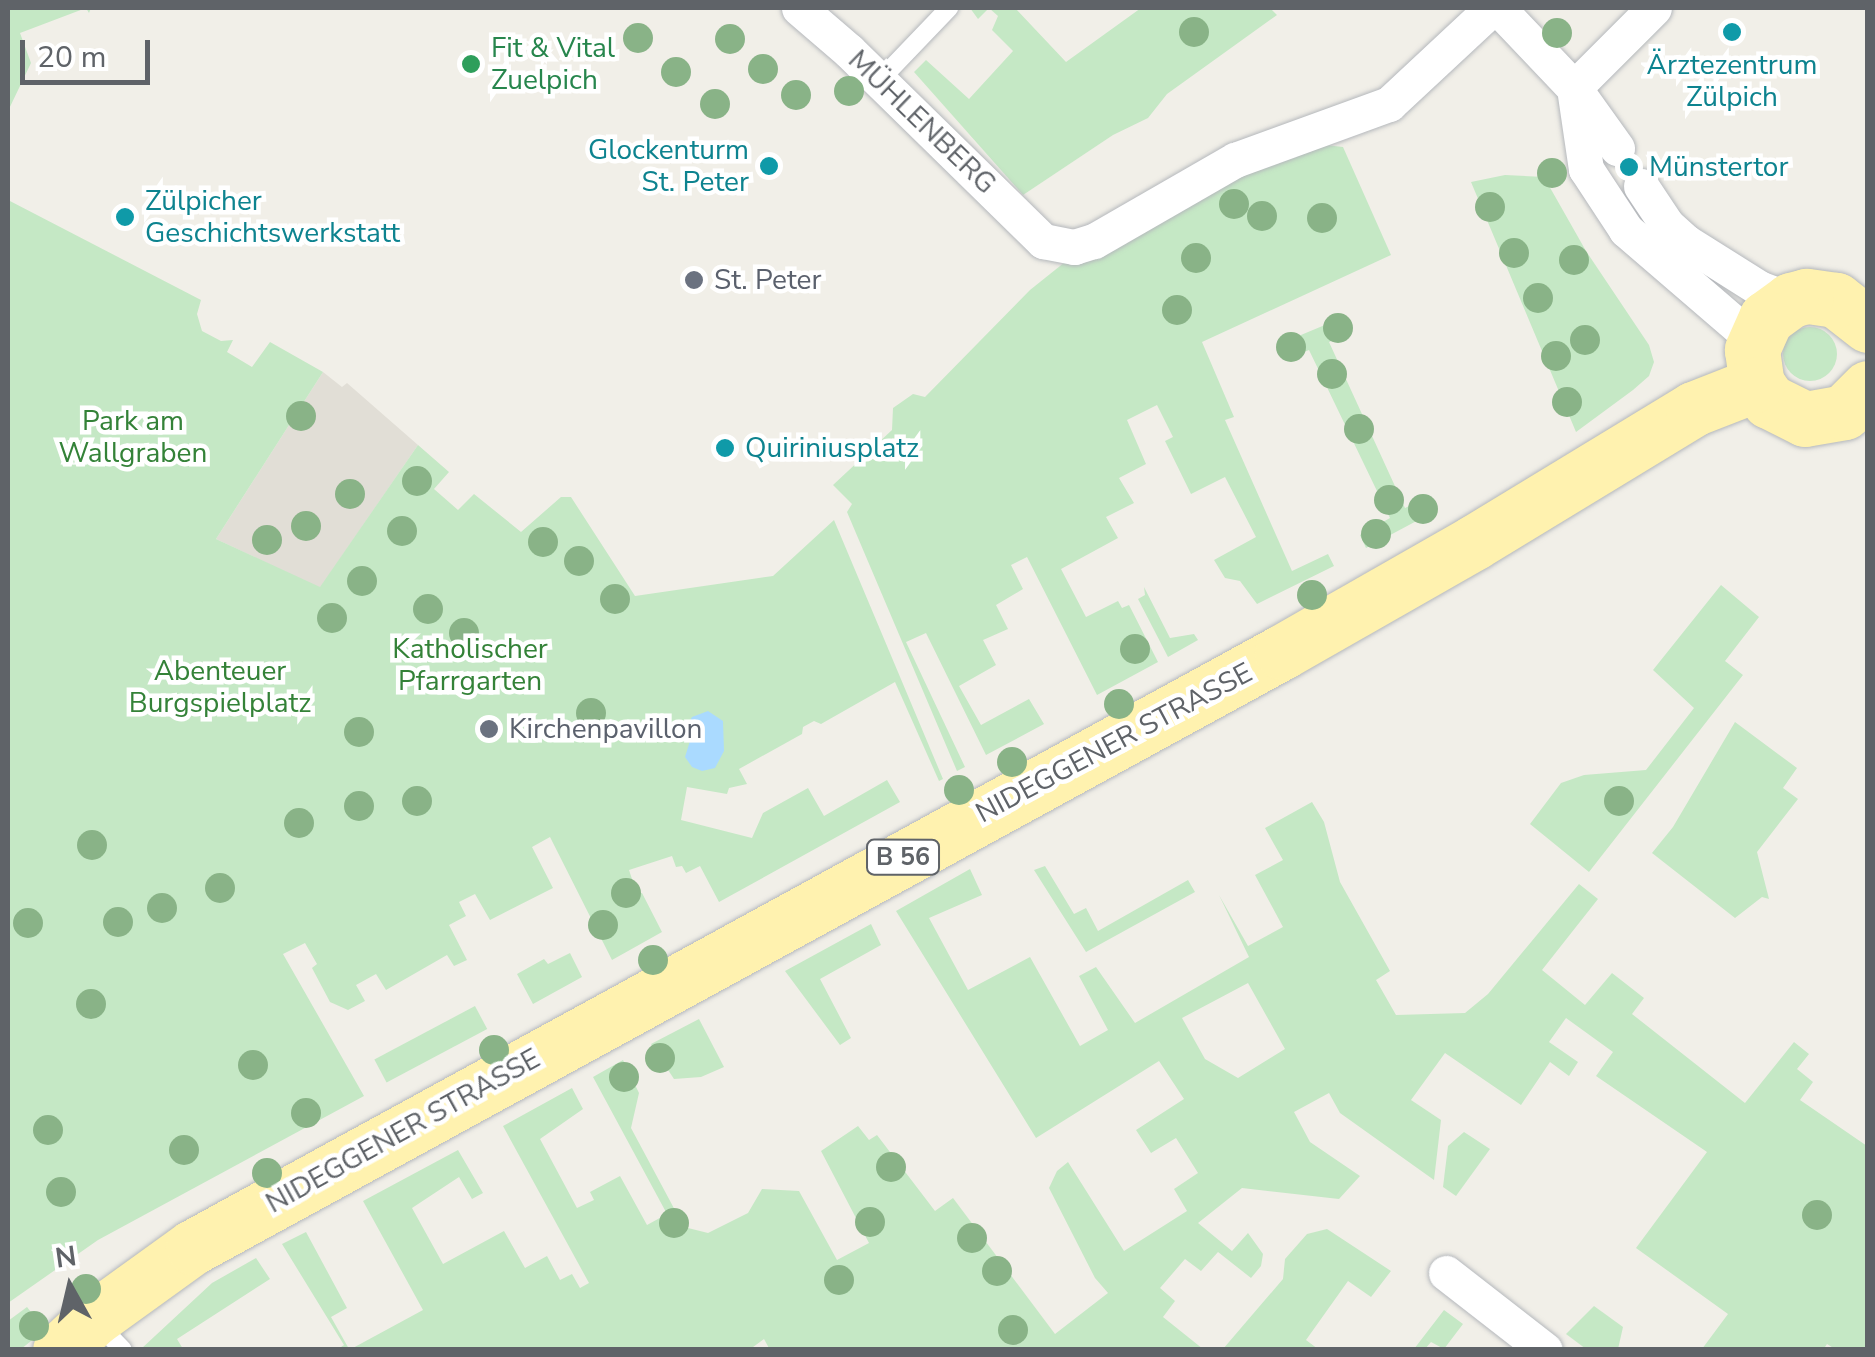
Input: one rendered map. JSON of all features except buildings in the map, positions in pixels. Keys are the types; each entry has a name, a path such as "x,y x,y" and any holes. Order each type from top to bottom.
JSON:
{"main road":[{"path":"1860,416 1805,420 1768,401 1756,362 1766,318 1791,300 1821,296 1836,300 1868,326"},
{"name":"NIDEGGENER STRASSE","path":"92,1339 194,1247 1473,544 1693,410 1756,362"}],"street":[{"name":"MÜHLENBERG","path":"798,8 880,80 1042,241 1064,247 1083,245 1235,160 1377,111 1404,93 1496,8"},
{"path":"1496,8 1574,88 1618,148"},
{"path":"1574,88 1654,8"},
{"path":"1574,88 1586,168 1626,230 1756,362"},
{"path":"1641,186 1667,225 1686,242 1759,288 1791,300"},
{"path":"1446,1273 1545,1350"}],"lane":[{"path":"880,80 949,8"}],"shaded area":[{"path":"323,372 342,387 347,383 418,445 320,588 216,539"}],"green space":[{"path":"8,8 86,8 20,33 31,63 8,111"},
{"path":"970,8 989,8 978,19"},
{"path":"989,8 1015,8 1066,62 1141,8 1270,8 1277,15 1167,94 1148,118 1113,135 1023,195 914,72 926,60 969,99 1013,51 992,30 998,16"},
{"path":"1308,143 1343,147 1391,255 1202,342 1234,417 1225,420 1292,571 1328,554 1334,566 1257,604 1240,581 1225,578 1214,560 1256,537 1225,477 1191,494 1165,441 1173,437 1157,405 1127,420 1146,464 1119,478 1134,503 1106,517 1118,538 1061,569 1086,617 1118,601 1122,608 1129,605 1158,662 1097,695 1027,557 1011,565 1023,589 996,605 1008,629 983,640 996,665 959,686 981,725 1029,699 1044,724 986,755 926,633 906,642 965,767 957,771 847,512 852,504 833,485 892,430 893,408 913,394 925,397 1030,290 1065,262"},
{"path":"1505,175 1544,177 1586,251 1649,345 1654,362 1649,376 1576,432 1471,182"},
{"path":"8,200 201,300 197,314 202,331 221,341 233,340 227,352 252,367 270,342 323,372 216,539 320,587 418,445 449,472 434,489 458,510 474,494 521,532 561,497 571,497 635,596 773,576 834,520 943,779 939,781 895,682 821,724 814,721 803,727 802,734 739,769 747,784 729,788 727,794 687,787 681,820 752,838 763,813 808,788 824,816 887,780 900,802 719,902 700,866 686,873 682,866 676,867 672,856 629,870 637,894 642,893 662,932 612,960 550,837 532,847 553,888 490,920 475,894 459,902 466,916 449,925 467,960 454,966 447,955 386,990 376,974 356,985 365,1001 348,1010 330,1002 312,968 317,964 305,943 283,954 364,1096 98,1240 8,1303"},
{"path":"1344,317 1352,332 1329,342 1405,508 1431,496 1437,510 1366,548 1360,535 1390,518 1309,350 1284,360 1277,345"},
{"path":"1810,327 1829,335 1837,354 1829,373 1810,381 1791,373 1783,354 1791,335"},
{"path":"1721,585 1759,617 1725,661 1743,675 1589,872 1530,824 1561,783 1584,775 1646,770 1694,708 1653,670"},
{"path":"1144,587 1170,638 1194,634 1198,640 1168,657 1138,599 1145,595"},
{"path":"1735,722 1797,768 1783,788 1798,799 1757,852 1769,899 1762,897 1735,918 1652,853 1673,827"},
{"path":"1312,802 1324,822 1340,882 1390,971 1376,980 1396,1015 1465,1013 1488,994 1579,884 1598,899 1542,970 1585,1005 1612,973 1644,998 1632,1014 1745,1103 1794,1042 1809,1054 1797,1069 1813,1082 1800,1100 1867,1146 1867,1349 1835,1349 1827,1344 1823,1350 1702,1349 1728,1314 1636,1248 1707,1152 1596,1076 1613,1052 1566,1018 1549,1042 1578,1062 1569,1076 1550,1062 1521,1105 1445,1053 1411,1100 1441,1120 1434,1180 1340,1113 1329,1093 1294,1112 1310,1142 1360,1176 1339,1199 1242,1188 1198,1223 1232,1251 1248,1233 1263,1254 1261,1266 1251,1278 1218,1252 1201,1271 1185,1259 1160,1288 1175,1301 1163,1317 1203,1349 770,1350 764,1339 749,1350 351,1349 423,1310 363,1201 458,1150 483,1193 472,1199 459,1177 412,1208 443,1264 504,1231 525,1268 547,1256 560,1280 572,1274 580,1288 589,1283 503,1126 572,1088 583,1109 540,1139 577,1208 594,1200 590,1192 620,1176 647,1225 667,1214 593,1077 623,1060 639,1093 631,1128 684,1227 708,1233 748,1213 762,1189 799,1191 837,1260 869,1243 821,1151 858,1126 869,1140 877,1135 935,1211 953,1198 1055,1334 1108,1293 1095,1278 1049,1188 1057,1171 1068,1162 1124,1251 1187,1211 1174,1189 1198,1173 1176,1138 1151,1153 1136,1130 1184,1099 1159,1061 1036,1138 896,911 970,869 982,895 929,918 968,990 1030,957 1080,1046 1108,1030 1079,976 1096,967 1135,1023 1249,957 1219,895 1248,946 1283,927 1255,875 1283,860 1265,828","holes":["1248,983 1285,1049 1238,1078 1205,1059 1182,1018"]},
{"path":"1045,866 1074,914 1086,908 1098,931 1188,880 1195,892 1086,952 1034,870"},
{"path":"871,924 881,945 820,979 851,1038 840,1045 785,971"},
{"path":"570,953 582,977 533,1004 517,974 544,959 548,964"},
{"path":"475,1006 487,1029 387,1082 374,1060"},
{"path":"699,1019 724,1067 701,1077 674,1079 651,1044"},
{"path":"1464,1132 1490,1149 1456,1196 1443,1187 1448,1146"},
{"path":"1327,1229 1391,1271 1371,1297 1348,1281 1306,1340 1318,1349 1223,1349 1283,1279 1285,1259 1307,1234"},
{"path":"306,1232 347,1308 331,1317 349,1349 338,1349 344,1345 282,1244"},
{"path":"256,1258 270,1279 177,1339 183,1349 141,1349 212,1283"},
{"path":"1594,1306 1623,1327 1618,1349 1586,1349 1566,1334"},
{"path":"27,1307 45,1330 21,1349 8,1349 8,1321"},
{"path":"1444,1310 1463,1324 1444,1349 1431,1342 1425,1349 1414,1349"}],"water":[{"path":"708,711 723,721 724,751 715,768 702,771 692,767 685,757 690,741 687,726 692,717"}],"place":[{"name":"Ärztezentrum Zülpich","path":"1732,32"},
{"name":"Fit & Vital Zuelpich","path":"471,64"},
{"name":"Glockenturm St. Peter","path":"769,166"},
{"name":"Münstertor","path":"1629,167"},
{"name":"Zülpicher Geschichtswerkstatt","path":"125,217"},
{"name":"St. Peter","path":"694,280"},
{"name":"Quiriniusplatz","path":"725,448"},
{"name":"Kirchenpavillon","path":"489,729"}],"park label":[{"name":"Park am Wallgraben","path":"133,437"},
{"name":"Katholischer Pfarrgarten","path":"470,665"},
{"name":"Abenteuer Burgspielplatz","path":"220,687"}]}
